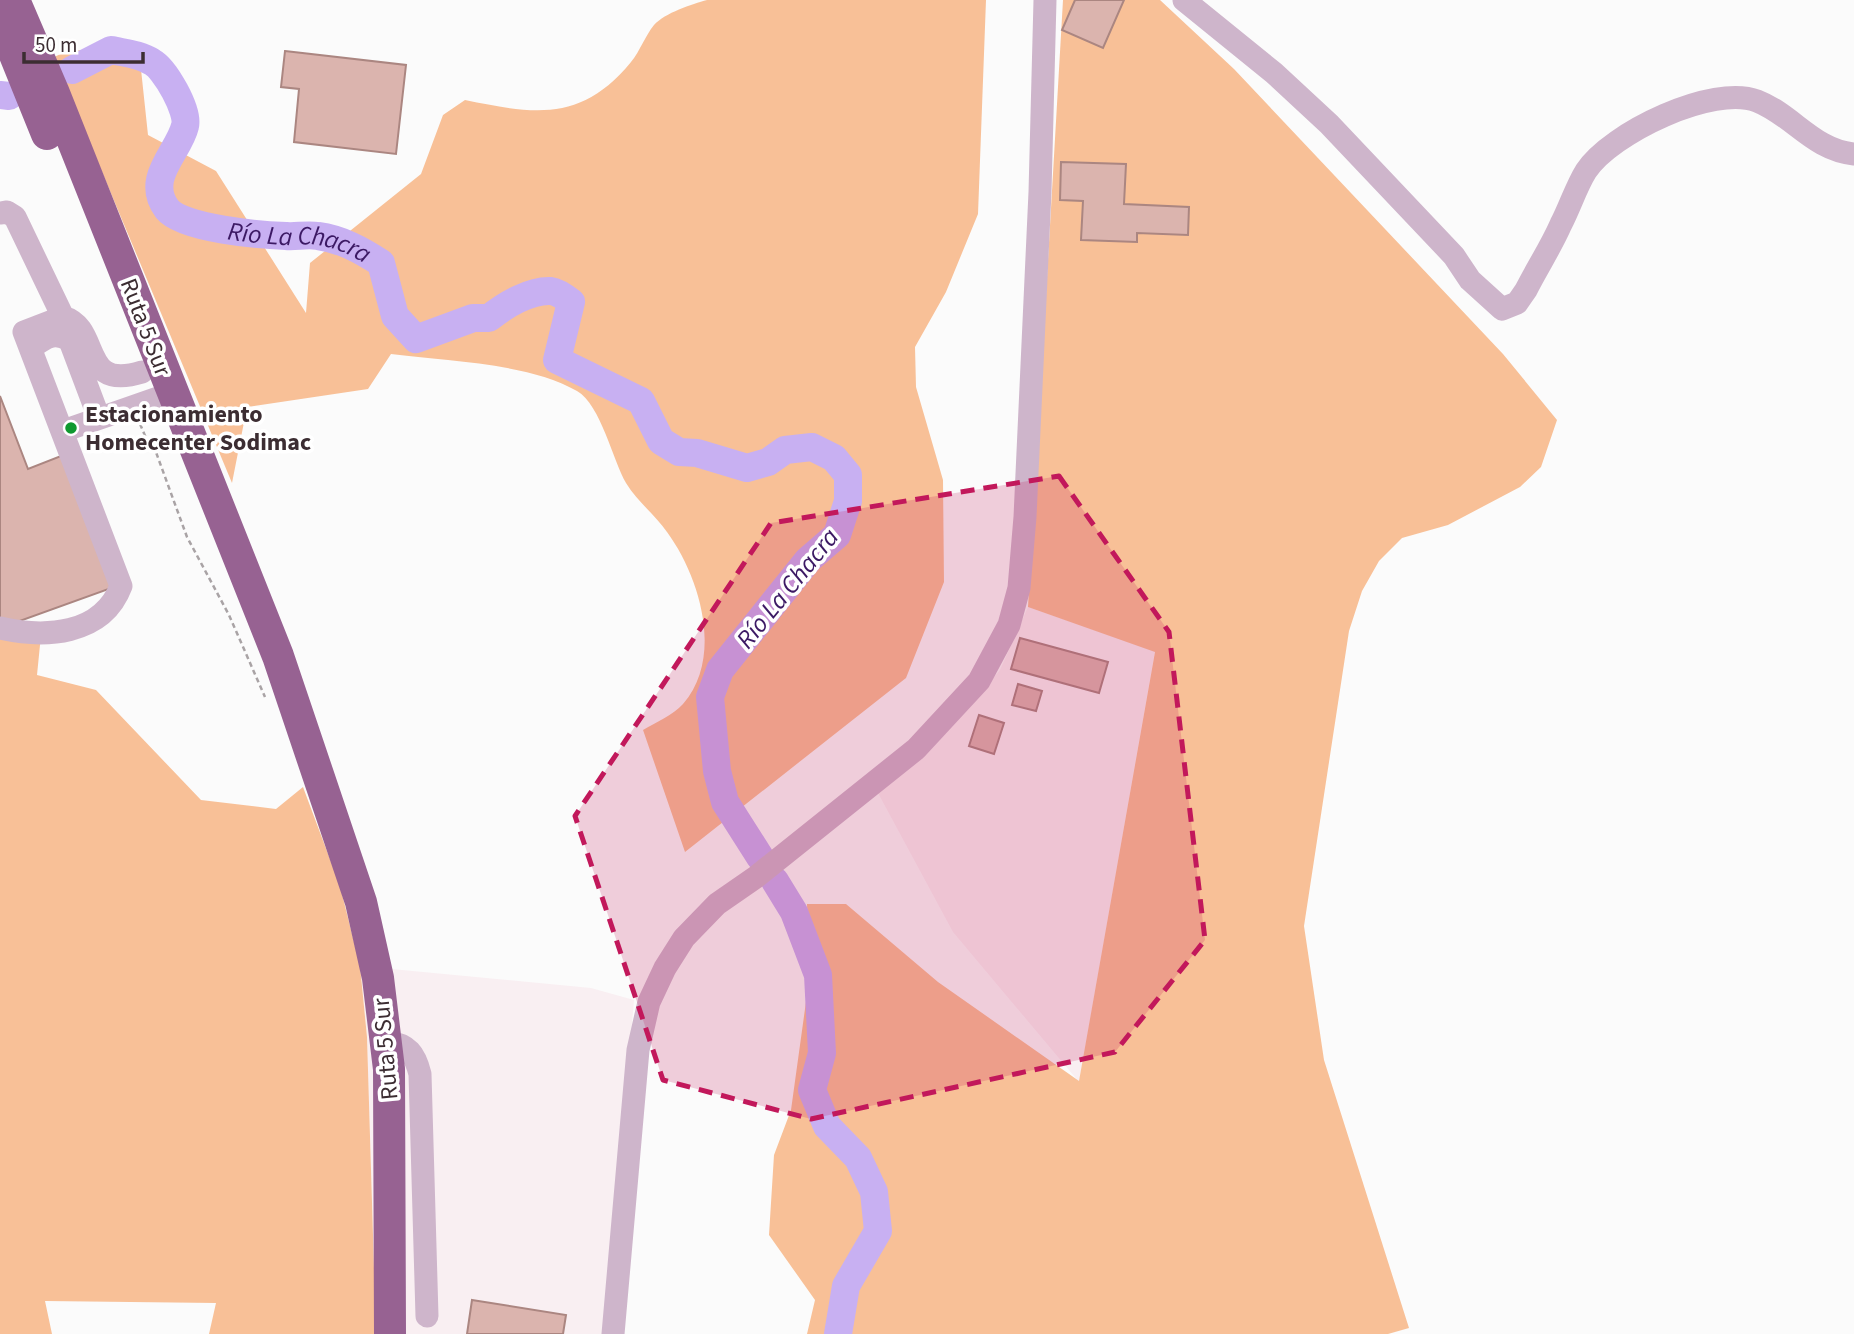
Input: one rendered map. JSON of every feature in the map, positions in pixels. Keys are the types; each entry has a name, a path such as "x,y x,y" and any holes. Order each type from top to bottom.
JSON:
{"highway":[{"name":"Ruta 5 Sur","path":"13,0 150,337 152,398"},
{"name":"Ruta 5 Sur","path":"0,18 267,682 317,774 361,902 376,968 387,1042 391,1096 390,1334"}],"street":[{"path":"612,1334 638,1050 649,1002 665,968 684,938 717,904 777,861 916,750 979,681 1009,625 1019,589 1025,517 1040,192 1045,0"},
{"path":"1184,0 1274,73 1329,124 1454,256 1470,280 1502,309 1517,303 1526,290 1587,169 1632,133 1676,112 1717,99 1744,97 1771,108 1819,144 1854,154"},
{"path":"0,213 7,212 15,217 63,317 99,418"},
{"path":"0,628 41,634 78,628 98,616 121,586 24,332 63,317 72,320 85,337 94,362 105,372 126,377 152,398"},
{"path":"32,348 52,335 63,336 70,341"},
{"path":"65,435 99,418 152,398"},
{"path":"65,435 152,398"},
{"path":"387,1042 402,1044 410,1050 420,1074 427,1316"}],"path":[{"path":"152,398 146,438 153,444 187,537 229,615 267,700"}],"highlighted area":[{"path":"1059,476 1169,632 1205,940 1115,1052 811,1119 663,1080 575,816 771,523"}],"shaded area":[{"path":"707,0 986,0 978,214 946,292 915,347 916,387 943,480 944,582 906,678 685,852 643,730 679,708 695,685 702,664 705,641 703,617 689,571 679,550 626,483 593,408 577,391 535,374 461,361 391,354 368,389 247,407 232,483 54,57 72,49 140,60 148,135 216,171 306,313 310,263 421,174 443,115 465,100 513,109 535,110 575,105 594,96 612,82 631,62 659,21 679,9"},
{"path":"1063,0 1160,0 1234,69 1503,354 1557,420 1541,467 1520,487 1448,525 1402,538 1379,561 1362,591 1349,631 1304,926 1324,1060 1409,1328 1388,1334 807,1334 815,1300 769,1235 774,1155 791,1110 809,980 807,904 846,904 938,982 1079,1081 1155,652 1028,607"},
{"path":"1028,607 1155,651 1079,1082 953,932 878,793 966,711 1000,670"},
{"path":"0,627 41,635 37,675 96,690 201,800 276,809 303,787 340,886 360,966 367,1037 376,1334 209,1334 216,1303 45,1301 52,1334 0,1334"},
{"path":"360,966 591,988 634,1000 606,1334 376,1334 367,1037"}],"building":[{"path":"1075,0 1124,0 1103,48 1062,30"},
{"path":"285,51 406,65 396,154 294,142 299,89 281,87"},
{"path":"1061,162 1126,164 1124,204 1189,207 1188,235 1137,233 1137,242 1081,240 1083,201 1060,200"},
{"path":"0,396 28,469 66,454 117,586 17,622 0,618"},
{"path":"1020,638 1108,662 1099,693 1011,669"},
{"path":"1018,684 1042,691 1036,711 1012,705"},
{"path":"979,715 1004,723 994,754 969,746"},
{"path":"472,1300 566,1315 563,1334 467,1334"}],"waterway":[{"name":"Río La Chacra","path":"72,70 111,50 152,62 175,91 185,119 182,136 161,176 159,187 167,209 189,222 223,230 290,236 310,235 343,242 381,263 395,316 416,339 473,318 489,318 510,303 526,296 551,291 571,302 557,360 641,401 661,441 679,452 697,453 747,468 768,462 785,450 812,447 834,458 848,475 848,501 837,535 808,560 720,670 710,697 717,771 725,802 760,857"},
{"name":"Río La Chacra","path":"0,95 9,96"},
{"name":"Río La Chacra","path":"775,881 794,912 818,975 822,1053 812,1090 827,1126 858,1158 874,1192 878,1231 846,1286 838,1334"}],"place":[{"name":"Estacionamiento Homecenter Sodimac","path":"71,428"}]}
